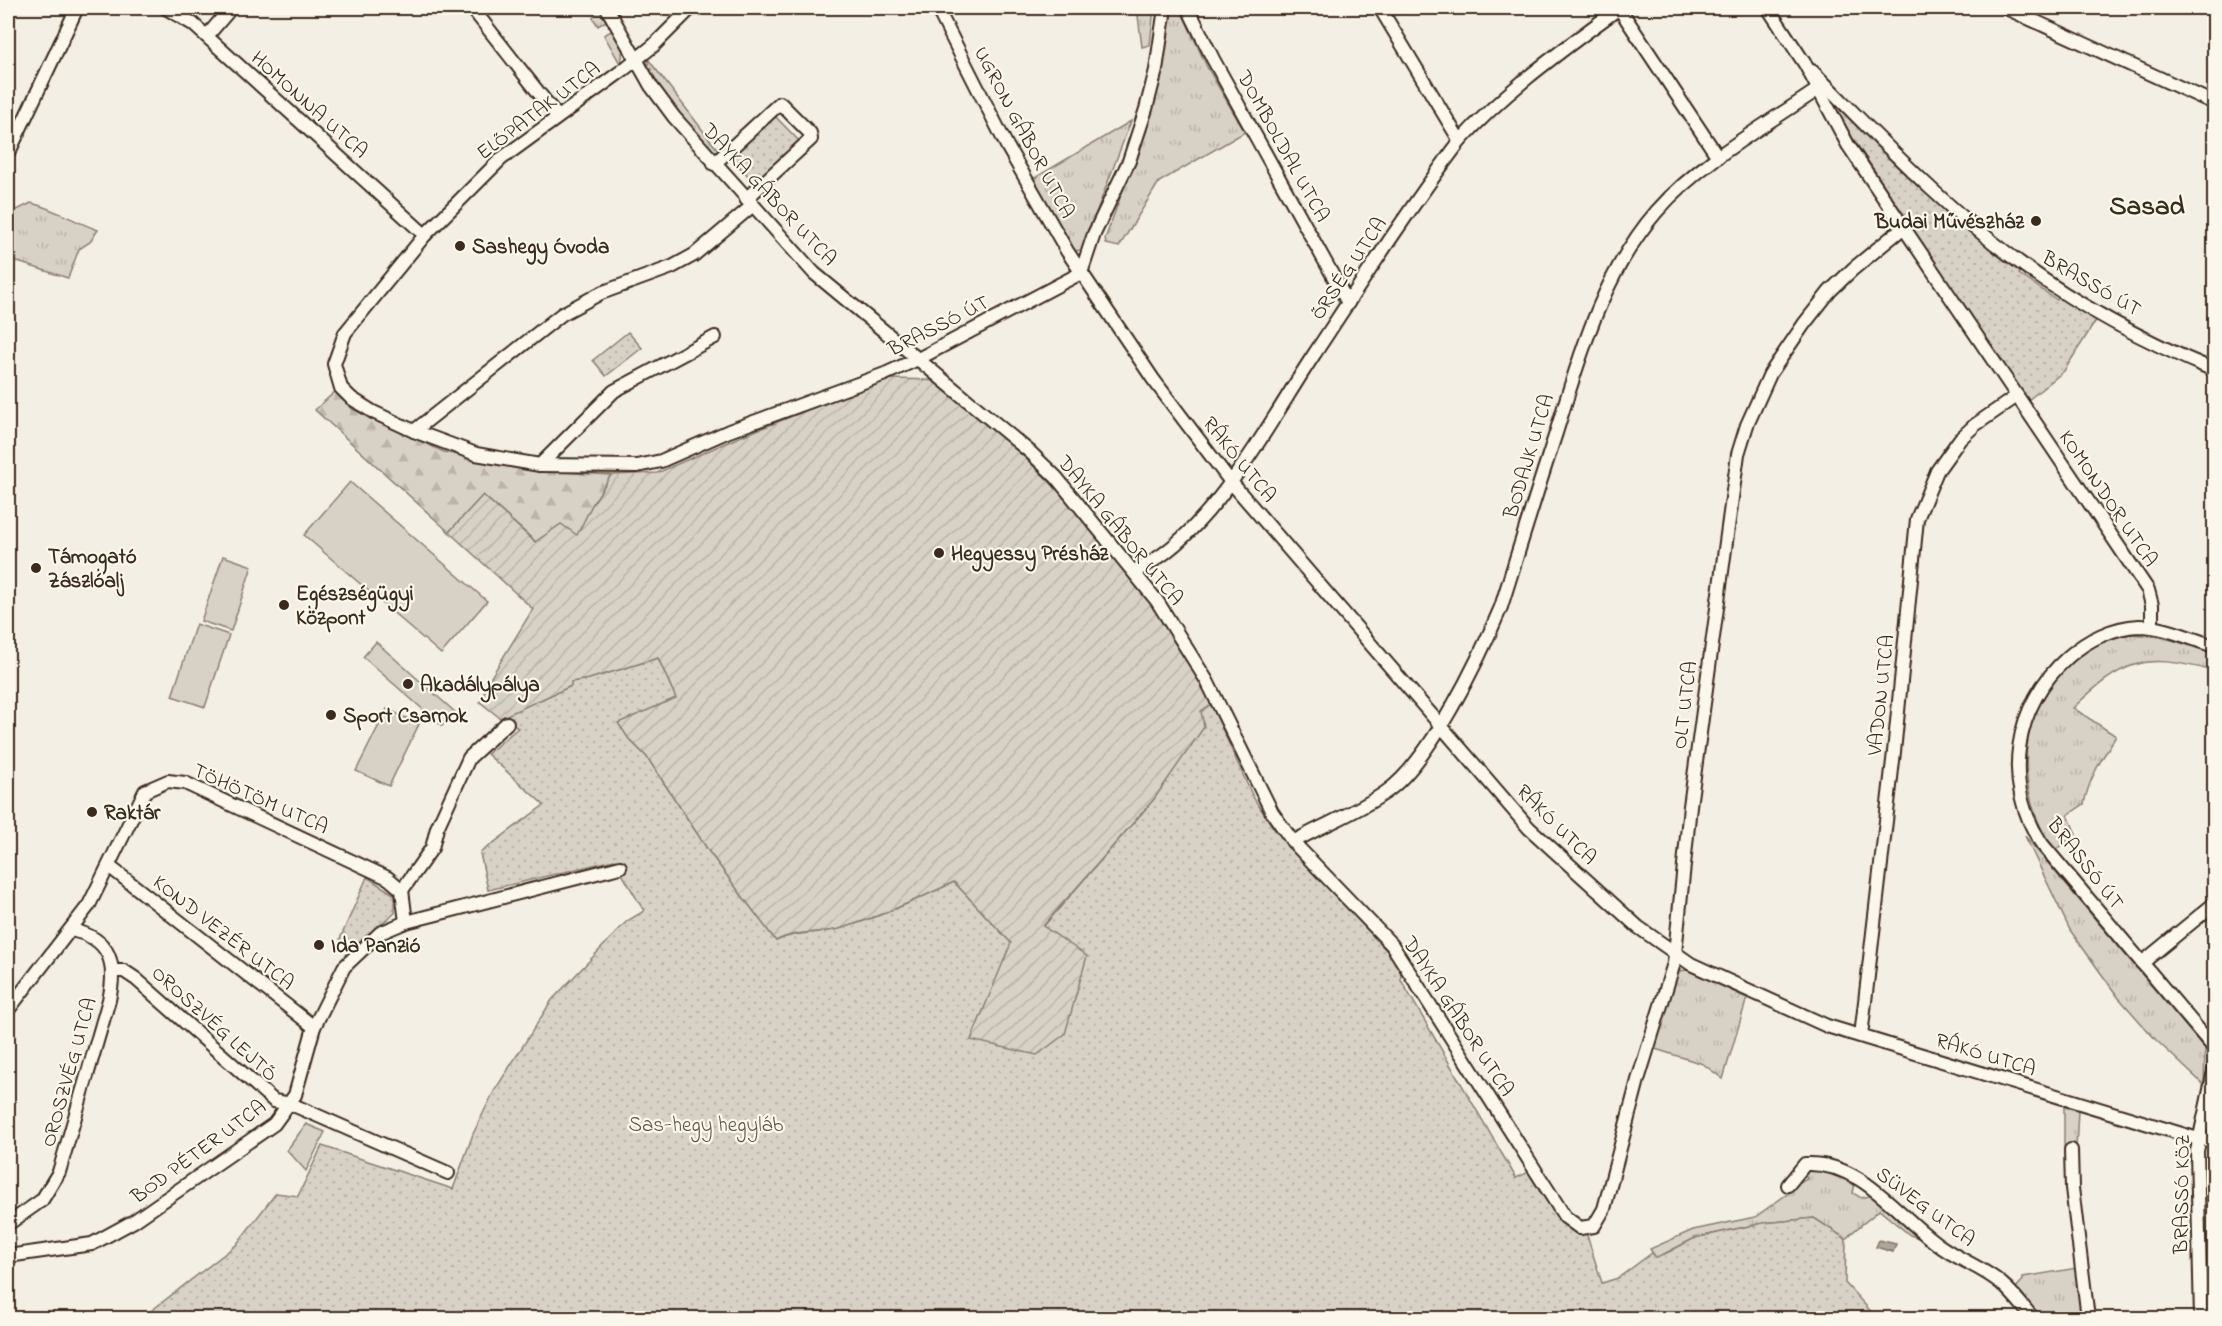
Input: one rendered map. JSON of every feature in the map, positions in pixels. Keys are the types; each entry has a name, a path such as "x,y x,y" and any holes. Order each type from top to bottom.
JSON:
{"street":[{"path":"10,150 77,8"},
{"name":"HOMONNA UTCA","path":"166,8 193,24 207,36 425,235"},
{"path":"207,36 231,8"},
{"path":"472,8 557,116"},
{"name":"DAYKA GÁBOR UTCA","path":"606,8 661,100 749,202 832,290 920,358 1056,477 1134,571 1194,658 1272,812 1293,842 1392,945 1565,1217 1572,1224 1585,1228"},
{"name":"ELŐPATAK UTCA","path":"345,333 425,235 501,159 636,59 691,8"},
{"name":"UGRON GÁBOR UTCA","path":"937,8 1007,146 1081,273"},
{"path":"1081,273 1094,234 1129,161 1146,109 1156,70 1165,8"},
{"name":"DOMBOLDAL UTCA","path":"1188,8 1213,59 1348,303"},
{"path":"1380,8 1460,141"},
{"path":"1619,8 1718,157"},
{"name":"ŐRSÉG UTCA","path":"1134,571 1178,542 1217,502 1348,303 1460,141 1502,98 1619,8"},
{"name":"BRASSÓ ÚT","path":"1768,8 1805,64 1848,145 2017,396"},
{"path":"2006,8 2214,103"},
{"name":"BRASSÓ ÚT","path":"1805,64 1923,181 2024,266 2064,294 2214,370"},
{"name":"BODAJK UTCA","path":"1293,842 1386,793 1404,778 1441,725 1487,640 1501,607 1579,358 1625,252 1675,192 1718,157 1817,90"},
{"path":"414,431 562,314 601,293 672,267 694,255 812,139 812,135 780,104 714,164"},
{"name":"OLT UTCA","path":"1585,1228 1599,1220 1604,1209 1638,1080 1674,963 1716,604 1737,454 1747,425 1770,374 1804,324 1830,291 1904,227"},
{"name":"BRASSÓ ÚT","path":"345,333 334,364 341,388 351,398 374,412 414,431 476,454 540,465 617,467 661,461 729,431 816,402 920,358 1081,273"},
{"name":"RÁKÓ UTCA","path":"1081,273 1153,379 1230,481 1529,828 1638,927 1691,964 1793,1012 1861,1036 2198,1139"},
{"path":"540,465 614,392 715,337"},
{"name":"KOMONDOR UTCA","path":"2017,396 2148,590 2152,605 2152,627"},
{"name":"VADON UTCA","path":"1861,1036 1894,752 1917,519 1937,471 1960,439 1975,425 2017,396"},
{"name":"BRASSÓ ÚT","path":"2214,646 2152,627 2138,626 2109,633 2076,650 2035,695 2026,715 2018,758 2023,799 2034,832 2214,1048"},
{"path":"406,922 402,890 432,848 438,828 470,758 507,723"},
{"name":"TÖHÖTÖM UTCA","path":"8,1010 89,905 110,867 145,792 168,781 185,783 373,870 388,878 402,890"},
{"name":"KOND VEZÉR UTCA","path":"110,867 314,1028"},
{"name":"BOD PÉTER UTCA","path":"8,1256 92,1244 111,1234 265,1131 291,1104 314,1028 335,981 355,954 380,933 406,922 620,867"},
{"path":"2142,963 2214,904"},
{"path":"71,930 95,938 107,951 113,971"},
{"name":"OROSZVÉG LEJTŐ","path":"113,971 124,971 136,979 274,1101 291,1104 448,1173"},
{"name":"OROSZVÉG UTCA","path":"8,1224 42,1200 59,1172 109,1000 113,971"},
{"name":"BRASSÓ KÖZ","path":"2202,1318 2198,1139 2214,1071"},
{"path":"2198,1139 2214,1140"},
{"path":"2071,1150 2072,1188 2088,1318"},
{"name":"SÜVEG UTCA","path":"1788,1185 1805,1164 1824,1163 1841,1170 1875,1190 1942,1248 2002,1283 2033,1318"}],"green space":[{"path":"598,8 608,20 598,26 593,18"},
{"path":"1137,8 1154,8 1150,45 1142,47"},
{"path":"1168,8 1180,8 1207,67 1245,132 1159,182 1119,247 1106,244 1105,239 1146,127"},
{"path":"613,30 623,47 621,65 604,35"},
{"path":"648,59 721,154 715,154 684,121 648,69"},
{"path":"1842,109 2021,270 2019,274 2057,300 2060,296 2097,319 2064,371 2027,401 1848,131 1838,114"},
{"path":"773,114 802,144 757,185 729,156"},
{"path":"1131,121 1082,250 1073,251 1033,179"},
{"path":"31,203 98,230 90,242 79,249 68,278 8,259 8,208 17,210"},
{"path":"628,332 642,348 606,376 593,360"},
{"path":"886,379 940,383 958,396 1051,484 1083,517 1140,588 1190,664 1211,704 1201,711 1204,727 1154,799 1043,926 1087,956 1065,1034 1037,1055 971,1040 1011,943 954,882 897,908 839,929 791,935 776,941 710,853 647,757 629,739 618,723 676,698 658,658 589,679 571,682 571,686 500,718 480,702 491,677 533,609 449,532 483,495 535,542 561,524 577,535 611,475 657,473 737,438"},
{"path":"338,389 352,409 444,452 529,470 611,475 592,505 577,536 536,542 483,495 449,532 315,410"},
{"path":"350,482 487,601 441,654 304,535"},
{"path":"223,556 252,566 231,631 201,621"},
{"path":"196,624 229,635 205,707 172,696"},
{"path":"2131,634 2162,637 2214,653 2209,670 2167,662 2134,665 2105,680 2073,708 2116,736 2093,777 2084,804 2068,815 2076,834 2054,851 2037,819 2028,785 2027,752 2032,719 2046,690 2067,665 2095,646"},
{"name":"Akadálypálya","path":"376,642 455,712 442,726 363,657"},
{"name":"Sas-hegy hegyláb","path":"658,658 676,698 619,723 629,739 647,757 710,853 776,941 799,934 831,931 854,925 954,882 1012,943 971,1040 1043,927 1154,799 1201,711 1211,704 1253,797 1274,829 1400,965 1401,980 1516,1178 1529,1172 1565,1217 1585,1229 1602,1283 1618,1278 1652,1253 1657,1258 1695,1238 1763,1223 1814,1218 1846,1239 1845,1283 1877,1318 142,1318 236,1245 276,1193 298,1196 322,1146 453,1189 473,1134 493,1093 552,1000 627,921 644,911 614,860 488,890 480,853 544,805 487,754 518,728 500,718 571,686 570,682 589,679"},
{"path":"387,709 419,724 389,786 356,771"},
{"path":"2025,836 2205,1049 2204,1085 2156,1040 2118,997 2070,930"},
{"path":"367,877 395,895 395,913 352,949 340,939"},
{"path":"1687,970 1747,998 1723,1079 1703,1064 1652,1048 1673,977 1678,971"},
{"path":"2064,1107 2078,1110 2076,1149 2064,1151"},
{"path":"306,1124 325,1132 306,1171 287,1150"},
{"path":"1822,1166 1855,1183 1853,1193 1861,1198 1874,1195 1925,1240 1910,1235 1879,1210 1846,1239 1814,1218 1763,1223 1695,1238 1656,1258 1650,1249 1693,1230 1755,1217 1790,1192 1796,1178 1801,1182 1807,1179 1803,1172 1805,1168"},
{"path":"2077,1268 2083,1318 2039,1318 2015,1289 2023,1277"}],"shaded area":[{"path":"1879,1240 1896,1244 1893,1252 1876,1247"}],"place":[{"name":"Budai Művészház","path":"2036,221"},
{"name":"Sashegy Óvoda","path":"460,246"},
{"name":"Hegyessy Présház","path":"939,553"},
{"name":"Támogató Zászlóalj","path":"36,568"},
{"name":"Egészségügyi Központ","path":"284,605"},
{"name":"Akadálypálya","path":"408,684"},
{"name":"Sport Csarnok","path":"331,715"},
{"name":"Raktár","path":"92,812"},
{"name":"Ida Panzió","path":"319,945"}],"district":[{"name":"Sasad","path":"2147,205"}]}
